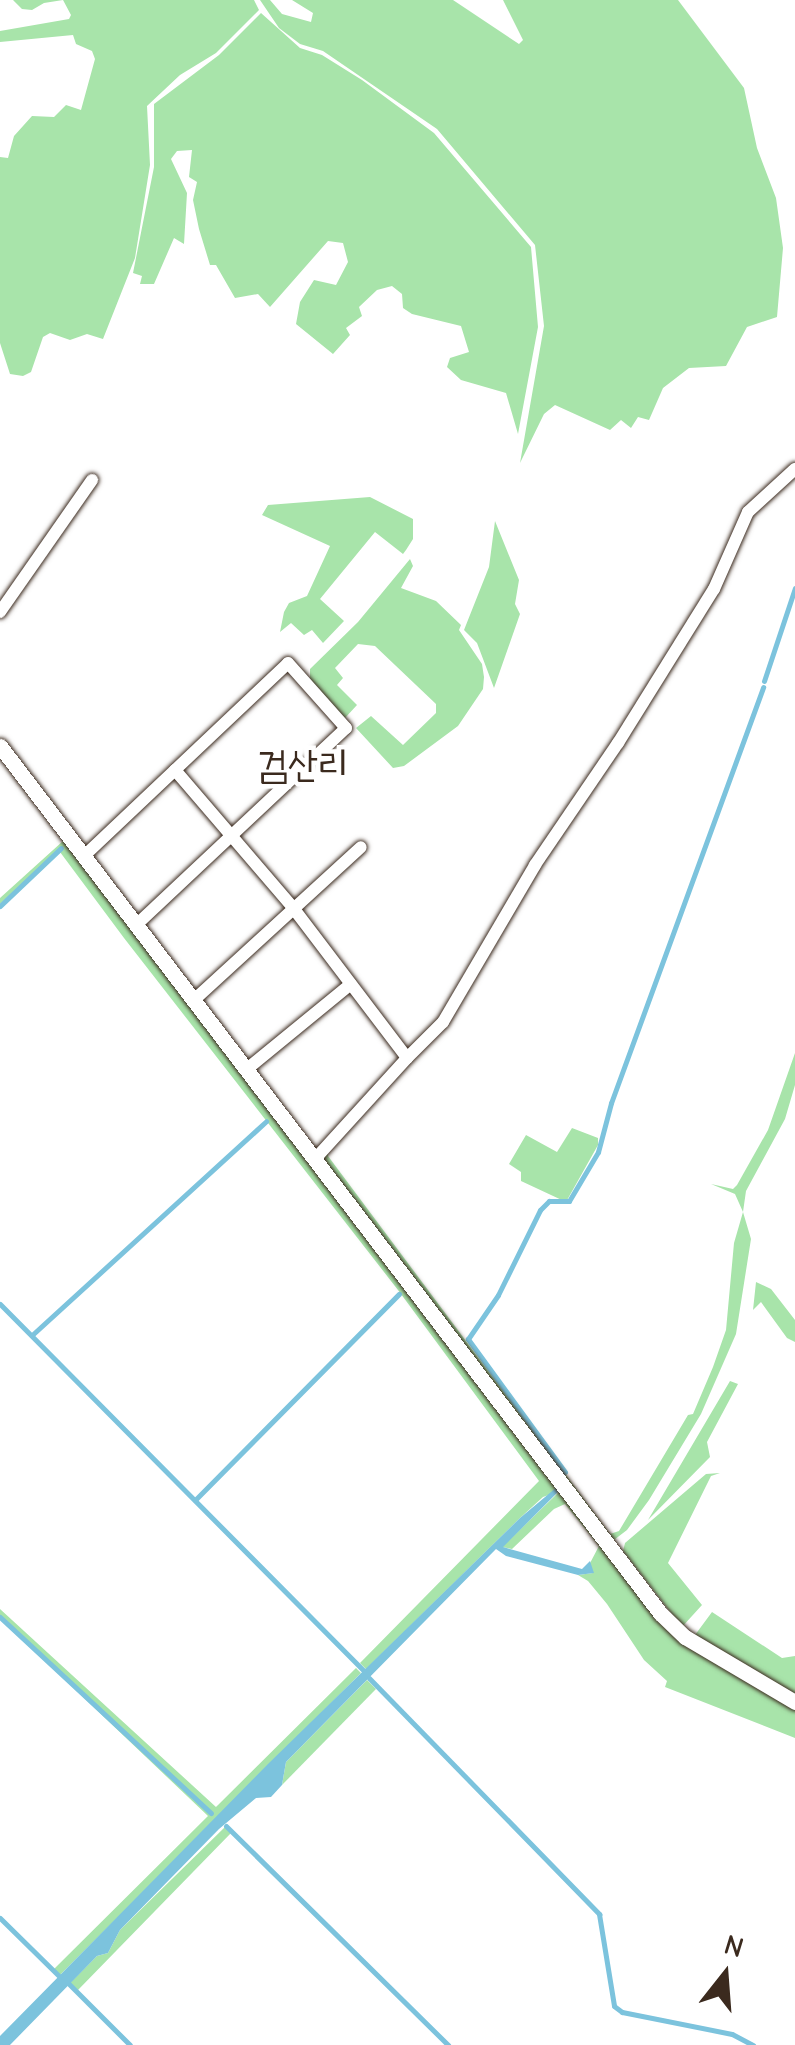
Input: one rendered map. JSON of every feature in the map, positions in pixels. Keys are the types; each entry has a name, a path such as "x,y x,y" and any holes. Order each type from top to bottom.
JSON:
{"street":[{"path":"316,1158 444,1022 536,865 714,589 748,512 795,469"},
{"path":"0,612 92,480"},
{"path":"83,857 288,663 346,728 136,924"},
{"path":"0,746 660,1612 685,1637 795,1702"},
{"path":"176,770 294,909 407,1058"},
{"path":"194,1000 361,847"},
{"path":"247,1069 351,984"}],"green space":[{"path":"13,0 63,0 32,10 22,9"},
{"path":"63,0 254,0 259,10 216,53 180,75 147,106 150,165 135,258 103,339 87,334 70,340 50,333 43,337 31,372 23,376 10,374 0,343 0,157 8,158 14,136 32,116 54,117 66,105 81,110 95,59 92,51 76,44 73,35 0,42 0,31 69,19 71,15"},
{"path":"260,0 270,0 282,14 311,22 313,13 292,0 453,0 519,44 523,40 503,0 678,0 744,88 757,148 776,198 783,248 777,317 747,327 726,366 689,368 663,388 649,420 638,417 631,428 621,420 610,430 555,405 544,414 520,463 544,326 535,245 437,129 323,51 300,44 279,28"},
{"path":"261,13 300,48 322,55 362,80 434,133 531,247 538,327 518,434 506,393 461,380 447,367 450,358 469,352 461,326 412,314 403,308 402,294 392,286 377,290 359,307 362,316 346,328 350,335 333,354 296,324 300,302 314,280 336,285 348,262 343,243 328,241 270,307 258,294 235,298 216,265 210,265 199,229 193,200 197,182 189,177 192,150 177,151 171,159 187,193 184,244 174,238 154,284 140,284 142,276 133,273 154,167 154,104 219,55"},
{"path":"370,497 413,519 413,539 406,550 403,554 375,532 320,599 344,621 323,643 312,630 304,635 291,623 280,632 289,603 307,596 330,546 262,515 268,505"},
{"path":"495,521 519,580 515,604 520,614 494,688 477,643 464,630 489,567"},
{"path":"410,559 413,566 401,588 436,601 461,625 459,630 482,664 484,677 483,689 458,726 404,766 393,768 356,728 371,716 403,745 436,713 436,704 375,646 358,644 335,668 343,678 337,685 357,705 345,718 310,679 310,669 358,622"},
{"path":"63,841 659,1615 795,1707 795,1738 665,1687 667,1681 644,1660 607,1604 578,1575 593,1573 589,1565 599,1546 565,1504 554,1509 512,1549 502,1547 560,1491 543,1497 520,1518 366,1669 360,1663 539,1481 398,1290 124,938 60,852 64,847 0,904 0,898"},
{"path":"795,1053 795,1085 785,1119 746,1191 743,1212 735,1194 711,1184 733,1189 737,1185 768,1130"},
{"path":"572,1128 598,1138 598,1145 566,1202 521,1181 521,1172 509,1164 526,1135 557,1152"},
{"path":"328,1149 328,1156 610,1534 619,1531 688,1415 693,1414 713,1367 726,1330 734,1243 743,1212 751,1239 736,1334 701,1414 649,1500 627,1530 610,1543 321,1156"},
{"path":"756,1282 771,1289 795,1320 795,1342 787,1338 761,1302 753,1310"},
{"path":"730,1381 738,1384 707,1442 710,1457 648,1520"},
{"path":"720,1473 711,1476 668,1563 702,1605 682,1627 623,1551 625,1543 706,1474"},
{"path":"0,1609 216,1807 356,1668 361,1673 60,1975 54,1969 208,1816 0,1618 211,1812 0,1615"},
{"path":"712,1612 782,1658 795,1656 795,1698 695,1635"},
{"path":"367,1680 376,1689 282,1785 286,1762"},
{"path":"225,1827 231,1833 78,1990 70,1983 97,1956 108,1953 120,1930"}],"water":[{"path":"557,1487 560,1490 503,1547 582,1569 590,1561 594,1573 578,1575 506,1556 496,1549 286,1762 282,1785 271,1797 256,1798 219,1829 120,1930 108,1953 97,1956 10,2045 0,2045 0,2036 268,1764 520,1518"}],"waterway":[{"path":"764,681 795,588"},
{"path":"565,1472 468,1339 498,1295 540,1210 549,1201 569,1201 598,1152 611,1103 763,687"},
{"path":"0,906 61,848"},
{"path":"32,1335 266,1121"},
{"path":"195,1500 399,1294"},
{"path":"0,1304 364,1671"},
{"path":"0,1617 211,1813"},
{"path":"369,1678 599,1914 614,2006 622,2012 732,2034 753,2045"},
{"path":"226,1826 448,2045"},
{"path":"0,1918 59,1976"},
{"path":"69,1984 130,2045"}],"district":[{"name":"검산리","path":"303,766"}]}
